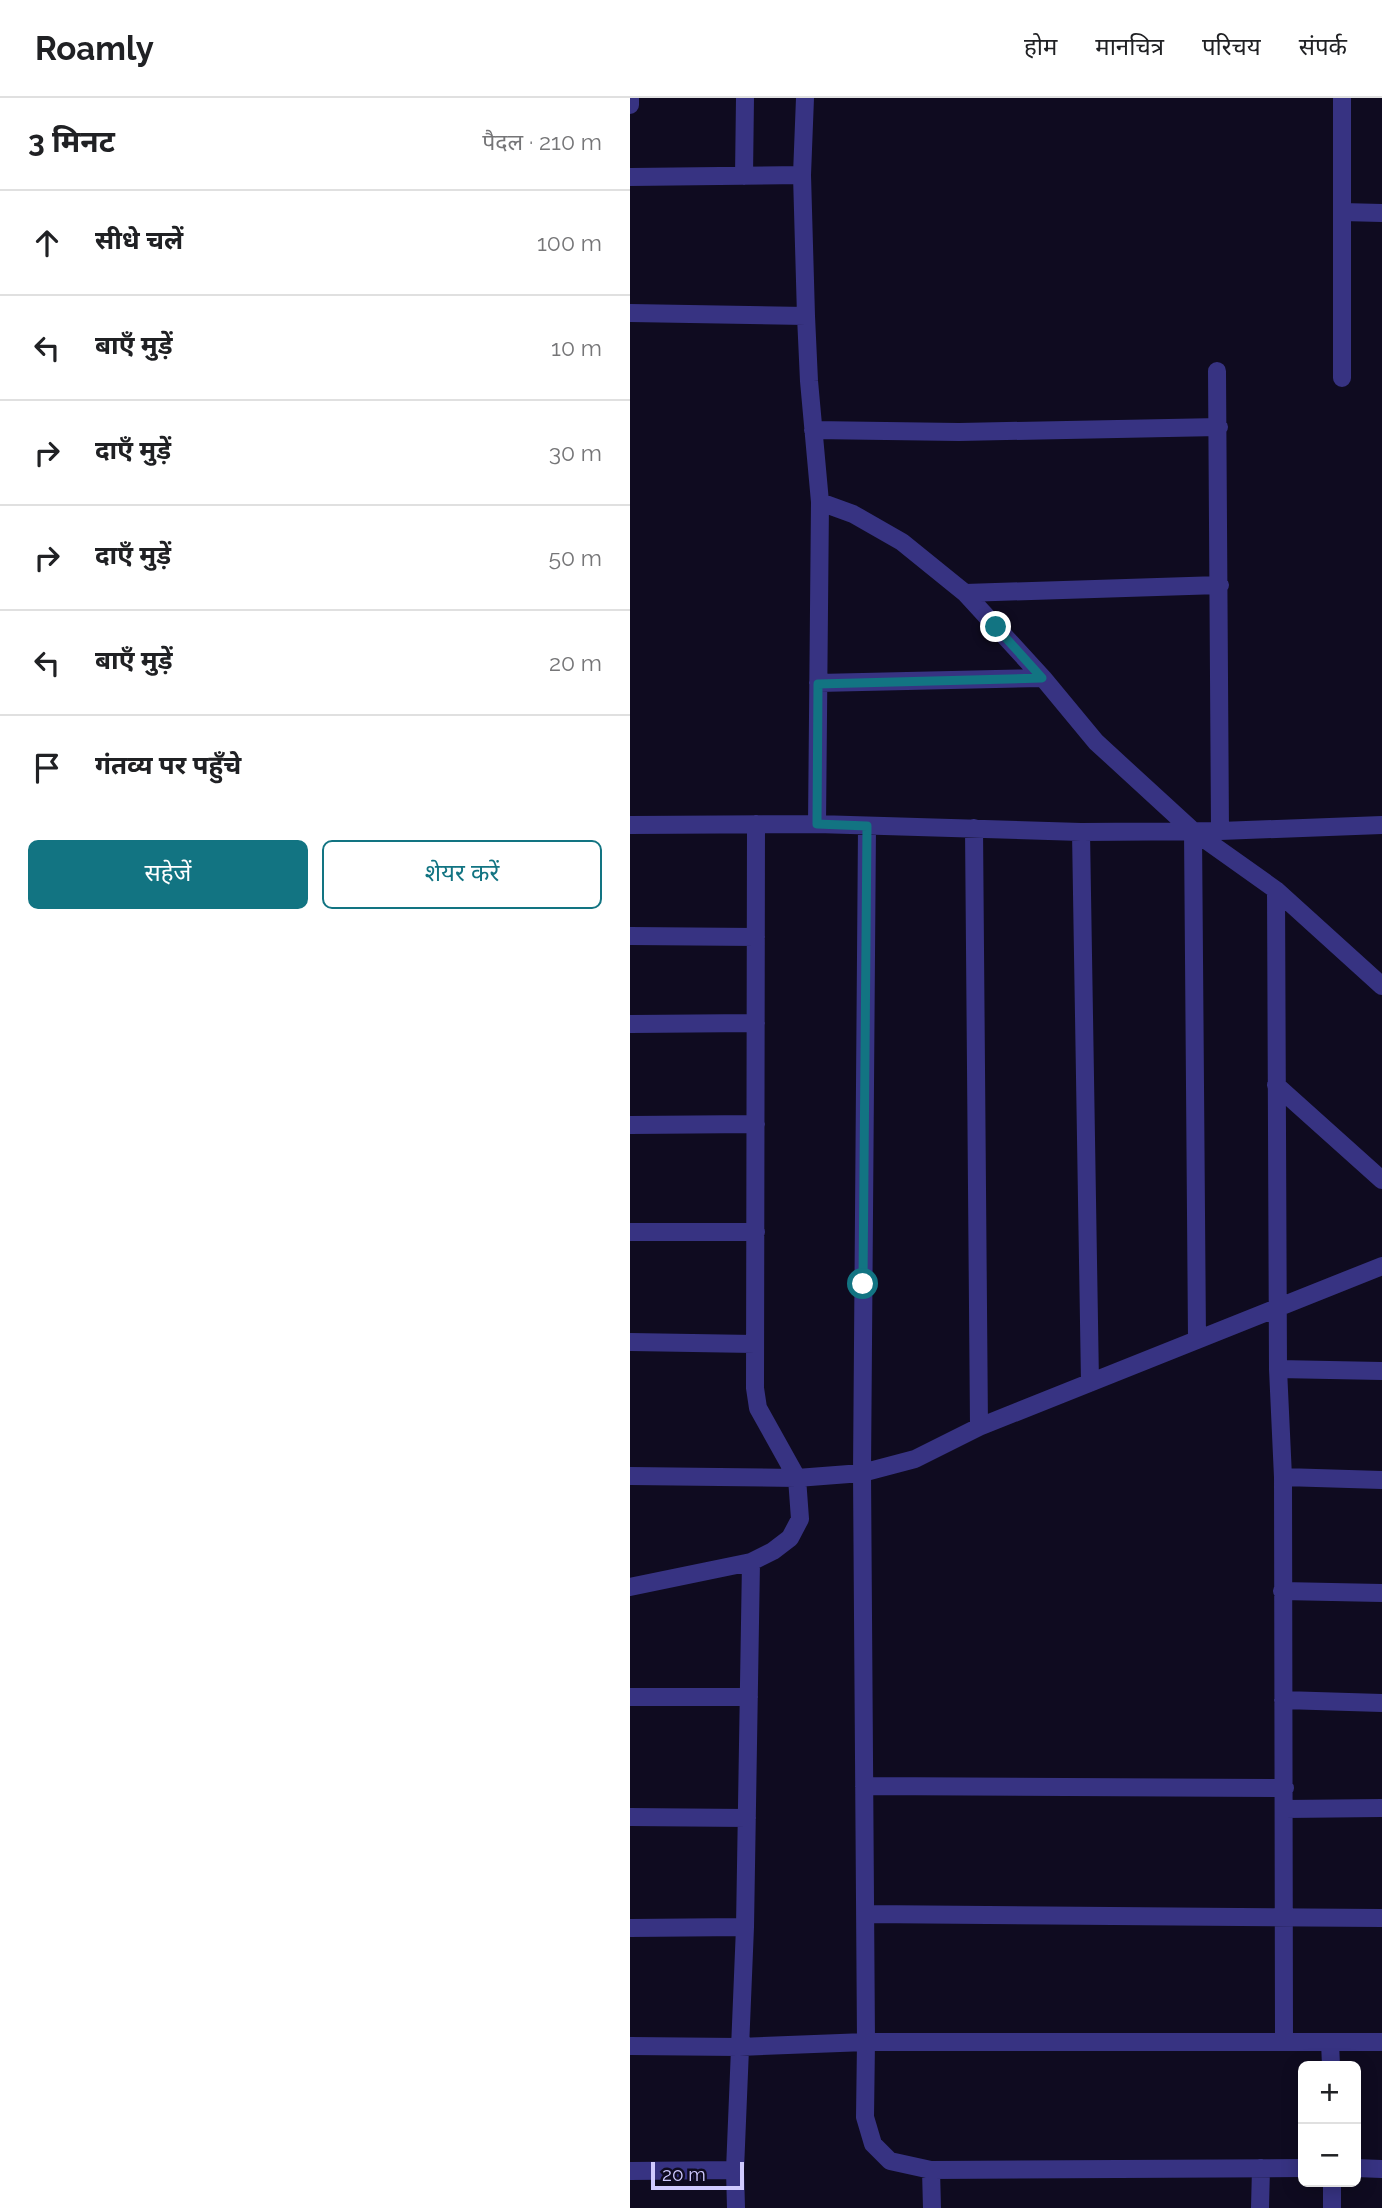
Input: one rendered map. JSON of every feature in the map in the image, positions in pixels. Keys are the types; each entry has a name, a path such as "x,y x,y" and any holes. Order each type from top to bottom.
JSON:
{"street":[{"path":"630,98 630,105"},
{"path":"744,176 745,98"},
{"path":"805,98 802,175 806,316 820,502 817,824"},
{"path":"1342,98 1342,378"},
{"path":"630,177 802,175"},
{"path":"1342,212 1382,213"},
{"path":"630,313 806,316"},
{"path":"1217,371 1220,831"},
{"path":"813,430 959,432 1219,427"},
{"path":"820,502 853,514 902,542 965,593 1096,742 1193,831 1276,890 1381,985"},
{"path":"965,593 1220,585"},
{"path":"818,684 1042,678"},
{"path":"630,1587 751,1562 774,1551 790,1538 800,1519 797,1478 758,1408 755,1388 756,824"},
{"path":"630,825 817,824 1081,832 1220,831 1382,825"},
{"path":"867,826 862,1473 865,2117 873,2144 890,2161 931,2170 1298,2168"},
{"path":"974,828 979,1427"},
{"path":"1193,831 1197,1340"},
{"path":"1081,832 1090,1383"},
{"path":"1276,890 1278,1369 1283,1477 1284,2042"},
{"path":"630,936 756,937"},
{"path":"630,1024 756,1023"},
{"path":"1276,1085 1382,1180"},
{"path":"630,1125 756,1124"},
{"path":"630,1232 756,1232"},
{"path":"630,1476 797,1478 862,1473 915,1459 979,1427 1382,1266"},
{"path":"630,1342 755,1344"},
{"path":"1278,1369 1382,1371"},
{"path":"1283,1477 1382,1480"},
{"path":"736,2208 735,2170 745,1927 751,1562"},
{"path":"1282,1591 1382,1593"},
{"path":"630,1696 749,1697"},
{"path":"1283,1700 1382,1703"},
{"path":"864,1786 1285,1788"},
{"path":"1285,1808 1382,1808"},
{"path":"630,1817 747,1818"},
{"path":"866,1914 1382,1918"},
{"path":"630,1928 745,1927"},
{"path":"630,2046 739,2047 866,2042 1382,2042"},
{"path":"1330,2042 1331,2061"},
{"path":"1260,2208 1261,2168"},
{"path":"1361,2168 1382,2169"},
{"path":"630,2171 735,2170"},
{"path":"931,2170 932,2208"},
{"path":"1332,2187 1332,2208"}],"route":[{"path":"863,1284 867,826 817,824 818,684 1042,678 996,627"}]}
